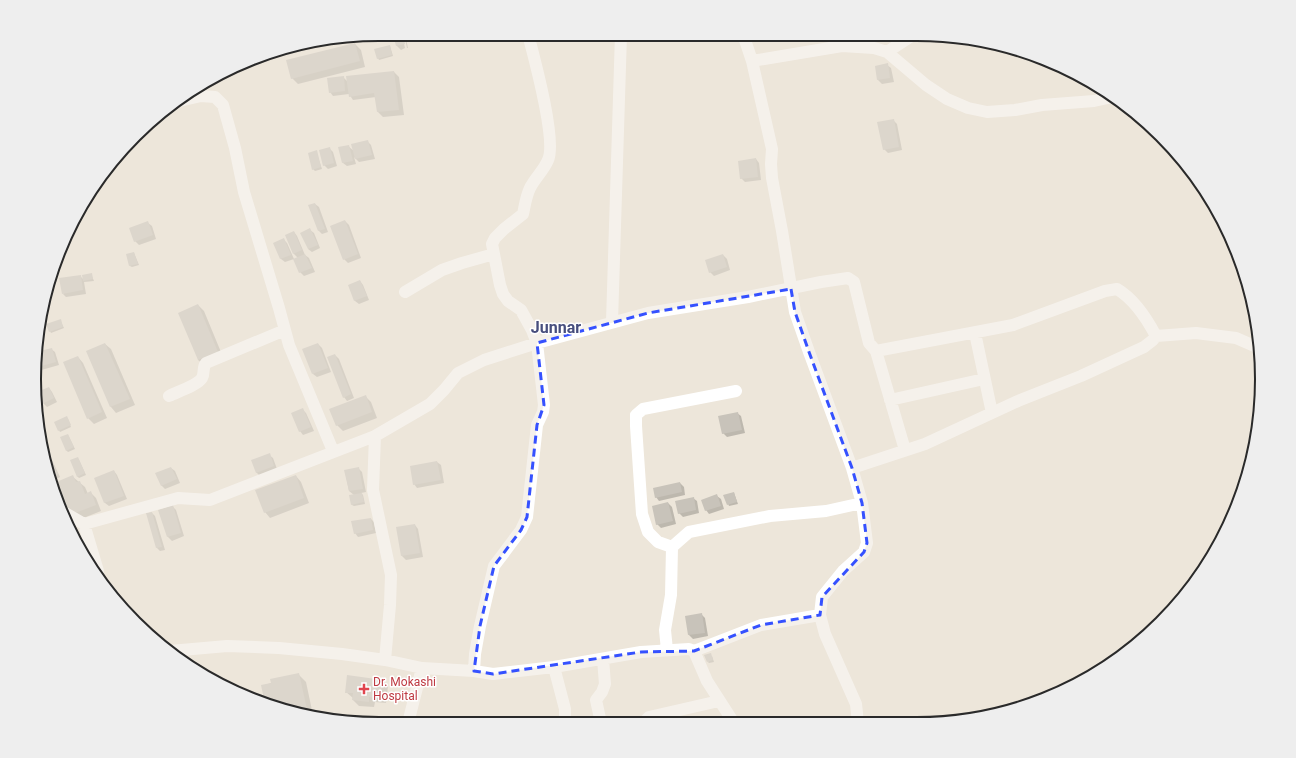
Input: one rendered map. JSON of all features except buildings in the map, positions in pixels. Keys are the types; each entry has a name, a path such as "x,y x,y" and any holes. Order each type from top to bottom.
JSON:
{"street":[{"path":"474,671 475,654 480,626 494,566 521,530 526,517 537,425 543,412 544,405 537,343 521,310 508,301 503,294 492,244 495,238 504,229 523,214 526,196 549,159 549,133 544,102 530,41"},
{"path":"612,322 621,41"},
{"path":"745,41 752,61 772,149 772,178 795,312 808,352 852,468 862,503 867,544 864,552 843,571 822,598 820,615 825,634 856,704 857,717"},
{"path":"887,52 904,41"},
{"path":"752,61 842,46 874,48 887,52 926,85 947,99 968,108 987,112 1106,98"},
{"path":"200,92 215,98 223,105 235,148 244,192 289,345 333,451"},
{"path":"405,292 442,270 494,254"},
{"path":"84,524 178,498 210,500 333,451 375,436 430,404 458,373 484,360 537,343 648,313 748,297 848,278 854,282 869,343 876,352 905,450"},
{"path":"876,352 1013,325 1105,291 1117,289 1124,293 1151,327 1156,336"},
{"path":"169,396 200,382 203,377 203,368 206,363 285,330"},
{"path":"975,333 992,413"},
{"path":"852,468 925,444 992,413 1081,376 1144,347 1156,336 1196,333 1236,338 1253,345"},
{"path":"890,400 984,379"},
{"path":"672,548 658,542 648,532 642,514 636,415 643,409 736,391"},
{"path":"375,436 373,490 391,575 385,660"},
{"path":"667,650 665,630 671,596 672,548 689,532 770,516 826,511 862,503"},
{"path":"71,516 84,524 96,563"},
{"path":"176,649 220,646 310,651 385,660 422,668 474,671 493,674 554,667 667,650 689,649 694,651 761,625 820,615"},
{"path":"694,651 707,681 730,717"},
{"path":"600,717 596,700 602,692 605,684 602,659"},
{"path":"554,667 565,709 566,717"},
{"path":"410,717 422,668"},
{"path":"648,717 719,701"}],"highlighted area":[{"path":"791,289 795,312 852,468 862,503 867,543 864,552 822,597 820,615 761,625 694,651 641,652 493,674 474,671 480,626 494,566 521,530 527,517 537,425 544,405 537,343 648,313"}],"place":[{"name":"Dr. Mokashi Hospital","path":"364,689"}],"district":[{"name":"Junnar","path":"556,327"}]}
